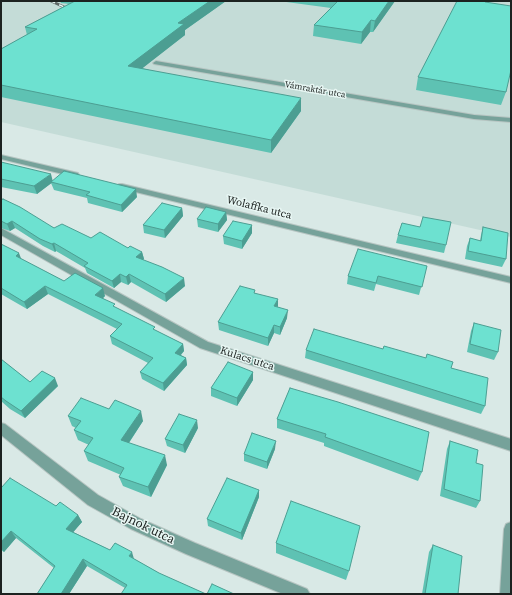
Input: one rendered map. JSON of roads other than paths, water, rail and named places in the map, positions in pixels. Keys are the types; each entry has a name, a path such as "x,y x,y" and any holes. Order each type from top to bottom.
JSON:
{"street":[{"name":"Vámraktár utca","path":"156,63 474,117 511,126"},
{"name":"Vámraktár utca","path":"474,117 511,120"},
{"path":"1,157 84,177"},
{"name":"Wolaffka utca","path":"114,184 511,280"},
{"name":"Kulacs utca","path":"1,231 177,332 204,345 511,445"},
{"name":"Bajnok utca","path":"1,428 93,500 136,524 191,549 302,594"},
{"path":"508,594 511,529"}],"railway":[{"path":"51,1 73,11"}]}
